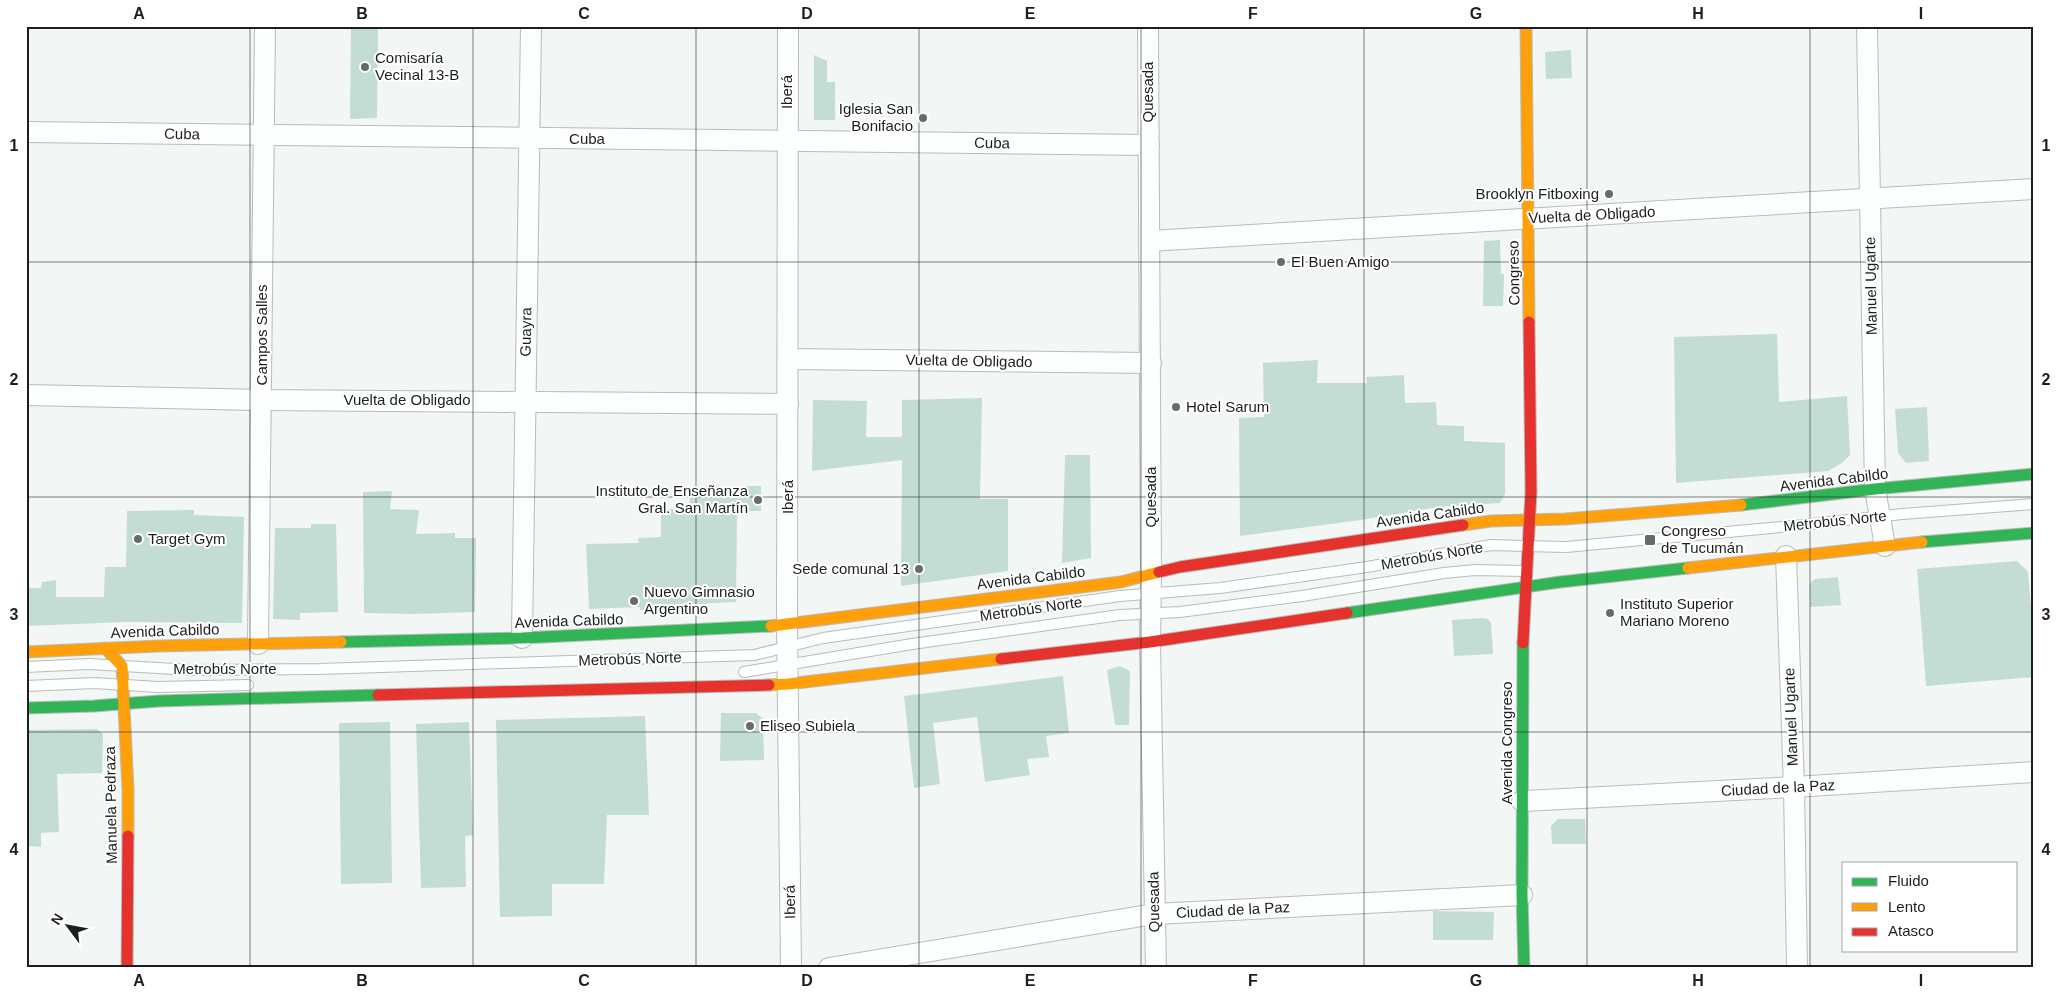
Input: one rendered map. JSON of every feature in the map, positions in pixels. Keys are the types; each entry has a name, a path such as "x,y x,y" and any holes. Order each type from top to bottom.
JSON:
{"main road":[{"name":"Congreso","path":"1526,26 1531,520"},
{"name":"Avenida Cabildo","path":"26,652 105,648 522,638 787,625 1121,582 1151,594 1180,567 1491,521 1565,519 1764,503 1876,489 2034,474"},
{"name":"Avenida Congreso","path":"1524,968 1522,895 1522,666 1525,586 1530,571 1529,545 1531,520"},
{"path":"26,708 124,704 1150,642 1525,586 1786,556 1884,534 2034,533"},
{"path":"105,648 122,666"},
{"name":"Manuela Pedraza","path":"122,666 128,790 127,968"}],"street":[{"name":"Campos Salles","path":"258,644 265,26"},
{"name":"Guayra","path":"522,638 531,26"},
{"name":"Iberá","path":"788,26 787,625 791,968"},
{"name":"Quesada","path":"1148,26 1151,363 1150,642 1156,968"},
{"name":"Manuel Ugarte","path":"1867,26 1876,489 1884,534"},
{"name":"Cuba","path":"26,132 1149,145"},
{"name":"Vuelta de Obligado","path":"1149,241 2034,188"},
{"name":"Vuelta de Obligado","path":"788,359 1151,363"},
{"name":"Vuelta de Obligado","path":"26,395 262,400 788,404"},
{"name":"Manuel Ugarte","path":"1786,556 1794,787 1797,968"},
{"name":"Ciudad de la Paz","path":"1522,801 2034,772"},
{"name":"Ciudad de la Paz","path":"829,968 1154,914 1522,895"}],"lane":[{"name":"Metrobús Norte","path":"788,665 823,638 1151,594 1220,588 1367,567 1491,545 1566,547 1599,544 1884,534 1902,514 2034,504"},
{"name":"Metrobús Norte","path":"733,672 752,672 912,644 1151,594 1180,612 1302,596 1444,573 1475,570 1530,571"},
{"name":"Metrobús Norte","path":"26,667 89,664 192,670 330,669 754,655 788,665"},
{"name":"Metrobús Norte","path":"26,686 94,684 123,686 255,685"}],"building":[{"path":"351,26 378,26 377,118 350,119"},
{"path":"1571,50 1572,78 1546,79 1545,52"},
{"path":"814,55 827,61 827,82 835,82 835,120 814,120"},
{"path":"1500,240 1501,274 1504,274 1503,306 1483,306 1484,241"},
{"path":"1777,334 1779,402 1847,396 1850,455 1842,463 1828,471 1676,483 1674,337"},
{"path":"1318,360 1317,383 1367,383 1366,377 1404,375 1405,403 1436,402 1437,425 1464,426 1464,441 1505,443 1505,494 1500,503 1438,507 1361,520 1240,536 1239,418 1264,417 1263,363"},
{"path":"982,398 980,499 1008,499 1008,571 901,586 902,460 812,471 813,400 867,401 866,437 902,437 902,400"},
{"path":"1927,407 1929,461 1906,463 1898,453 1895,409"},
{"path":"1065,455 1090,455 1091,558 1062,563"},
{"path":"761,486 761,511 737,511 736,602 664,606 664,609 640,610 640,607 589,609 586,544 639,543 638,538 661,537 661,509 690,509 689,487"},
{"path":"392,491 390,509 419,510 416,534 455,533 455,538 476,538 475,612 364,613 363,492"},
{"path":"194,510 194,515 244,517 242,623 126,622 26,626 26,588 41,588 42,582 56,580 56,597 104,597 105,567 126,567 127,511"},
{"path":"311,524 336,524 338,612 300,613 300,620 273,619 275,528 311,528"},
{"path":"2017,561 2028,572 2034,643 2034,677 1926,686 1917,569"},
{"path":"1838,577 1841,605 1810,607 1809,587 1811,582 1815,579"},
{"path":"1488,619 1491,623 1493,654 1454,656 1452,620"},
{"path":"1120,666 1130,671 1129,725 1115,725 1107,670"},
{"path":"1063,676 1069,733 1046,736 1049,757 1027,759 1030,775 985,782 977,717 933,723 940,784 914,788 904,696"},
{"path":"721,713 756,713 763,719 764,760 720,761"},
{"path":"645,716 649,815 607,815 604,884 552,884 552,916 500,917 496,720"},
{"path":"390,722 392,883 341,884 339,723"},
{"path":"469,722 473,835 465,836 466,887 421,888 416,724"},
{"path":"97,729 103,734 102,773 57,774 59,832 41,833 41,847 26,846 26,730"},
{"path":"1558,819 1585,819 1586,844 1552,844 1551,826"},
{"path":"1433,911 1494,912 1493,940 1433,940"}],"traffic: fast":[{"path":"1741,505 1875,489 2034,474"},
{"path":"1922,542 2034,533"},
{"path":"1347,613 1560,582 1688,568"},
{"path":"341,642 522,638 771,626"},
{"path":"1523,643 1522,895 1524,968"},
{"path":"26,708 94,706 159,701 378,695"}],"traffic: slow":[{"path":"1526,26 1529,322"},
{"path":"1463,525 1491,521 1565,519 1741,505"},
{"path":"1688,568 1922,542"},
{"path":"771,626 1121,582 1159,572"},
{"path":"26,652 159,646 341,642"},
{"path":"105,648 122,666 128,790 128,836"},
{"path":"769,685 1001,659"}],"traffic: jam":[{"path":"1523,643 1531,492 1529,322"},
{"path":"1159,572 1180,567 1463,525"},
{"path":"1001,659 1150,642 1347,613"},
{"path":"378,695 769,685"},
{"path":"127,968 128,836"}],"place":[{"name":"Comisaría Vecinal 13-B","path":"365,67"},
{"name":"Iglesia San Bonifacio","path":"923,118"},
{"name":"Brooklyn Fitboxing","path":"1609,194"},
{"name":"El Buen Amigo","path":"1281,262"},
{"name":"Hotel Sarum","path":"1176,407"},
{"name":"Instituto de Enseñanza Gral. San Martín","path":"758,500"},
{"name":"Target Gym","path":"138,539"},
{"name":"Congreso de Tucumán","path":"1650,540"},
{"name":"Sede comunal 13","path":"919,569"},
{"name":"Nuevo Gimnasio Argentino","path":"634,601"},
{"name":"Instituto Superior Mariano Moreno","path":"1610,613"},
{"name":"Eliseo Subiela","path":"750,726"}]}
